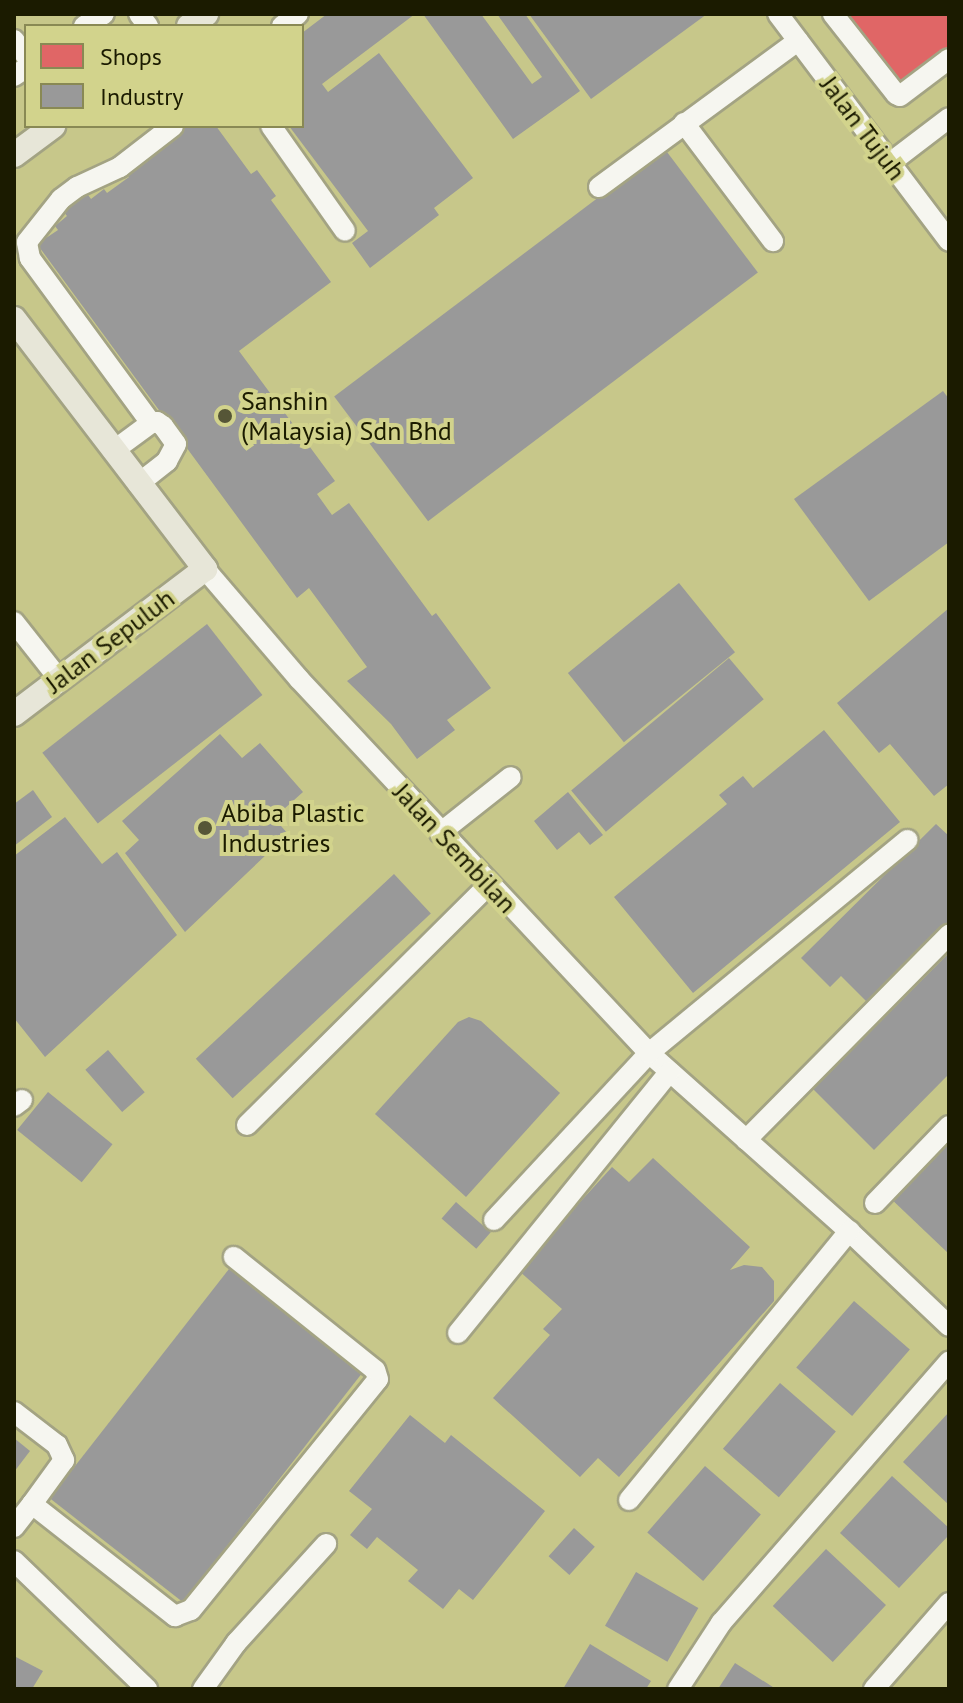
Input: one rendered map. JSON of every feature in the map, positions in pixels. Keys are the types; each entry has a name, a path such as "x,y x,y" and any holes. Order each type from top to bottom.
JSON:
{"main road":[{"path":"14,155 50,128"},
{"name":"Jalan Sembilan","path":"14,319 205,569"},
{"name":"Jalan Sepuluh","path":"14,714 205,569"}],"street":[{"name":"Jalan Tujuh","path":"778,14 949,241"},
{"path":"833,14 900,96 949,59"},
{"path":"599,187 798,41"},
{"path":"890,163 949,118"},
{"path":"684,123 773,241"},
{"path":"151,423 26,248 27,242 61,199 77,187 120,167 170,128"},
{"path":"272,128 345,231"},
{"path":"113,451 151,423 157,422 163,426 176,444 175,452 138,484"},
{"name":"Jalan Sembilan","path":"205,569 299,679 440,833 649,1053 849,1231 949,1326"},
{"path":"14,622 21,644 59,679"},
{"path":"440,833 511,777"},
{"path":"494,1220 649,1053 907,840"},
{"path":"247,1125 489,885"},
{"path":"746,1140 949,935"},
{"path":"458,1333 669,1072"},
{"path":"875,1203 949,1126"},
{"path":"629,1500 849,1231"},
{"path":"32,1504 175,1616 191,1610 378,1379 375,1370 234,1257"},
{"path":"678,1689 721,1623 949,1362"},
{"path":"14,1412 57,1445 64,1460 14,1527"},
{"path":"203,1689 236,1643 326,1544"},
{"path":"14,1561 147,1689"},
{"path":"874,1689 949,1603"}],"shaded area":[{"path":"14,14 949,14 949,1689 14,1689"}],"building: Shops":[{"path":"844,14 949,14 949,48 897,86"}],"building: Industry":[{"path":"327,14 415,14 322,84 328,92 379,53 473,178 434,208 439,215 370,268 352,243 368,231 291,128 304,128 304,31"},
{"path":"423,14 481,14 532,84 542,77 497,14 525,14 580,91 513,139"},
{"path":"529,14 707,14 591,99"},
{"name":"Sanshin (Malaysia) Sdn Bhd","path":"180,128 217,128 251,174 257,170 276,196 271,200 331,282 239,351 335,481 317,494 332,515 349,503 432,616 436,613 491,688 447,720 455,730 417,759 391,724 347,681 367,667 309,588 297,598 37,244 58,230 55,226 67,216 59,206 83,188 91,199 104,189 107,193 129,177 123,170"},
{"path":"664,148 758,273 428,521 334,397"},
{"path":"943,391 949,399 949,542 869,601 794,499"},
{"path":"679,583 735,652 624,742 568,673"},
{"path":"949,608 949,784 934,796 890,744 879,753 837,703"},
{"path":"207,624 262,695 98,824 42,753"},
{"path":"729,658 764,699 606,832 571,790"},
{"path":"824,730 900,822 693,993 614,897 727,804 719,795 743,776 753,788"},
{"name":"Abiba Plastic Industries","path":"220,734 242,758 260,743 303,792 274,818 288,834 185,932 125,853 139,840 122,821"},
{"path":"33,790 52,817 14,846 14,804"},
{"path":"568,792 603,835 590,845 579,832 557,850 534,821"},
{"path":"65,817 102,864 117,852 177,935 45,1057 14,1018 14,856"},
{"path":"936,824 949,836 949,924 869,1004 841,976 830,987 801,958"},
{"path":"394,874 431,913 233,1098 196,1059"},
{"path":"949,953 949,1074 874,1150 813,1089"},
{"path":"469,1017 481,1021 560,1093 466,1197 375,1114 458,1022"},
{"path":"108,1050 145,1092 122,1112 85,1070"},
{"path":"48,1092 113,1144 82,1182 17,1130"},
{"path":"949,1130 949,1254 887,1195"},
{"path":"653,1158 750,1247 730,1270 744,1265 762,1267 774,1281 774,1301 619,1477 598,1458 580,1477 493,1398 550,1335 543,1329 562,1309 518,1270 612,1167 629,1182"},
{"path":"456,1202 491,1232 476,1249 442,1219"},
{"path":"229,1269 362,1373 183,1602 50,1498"},
{"path":"854,1301 910,1350 852,1416 796,1367"},
{"path":"780,1383 836,1432 779,1497 723,1449"},
{"path":"949,1412 949,1505 903,1462"},
{"path":"410,1415 445,1443 451,1435 545,1511 473,1600 459,1589 443,1609 408,1581 418,1570 377,1537 367,1549 350,1535 372,1509 349,1491"},
{"path":"14,1438 30,1451 14,1472"},
{"path":"705,1466 761,1515 703,1581 647,1532"},
{"path":"892,1476 949,1528 949,1535 899,1588 840,1533"},
{"path":"574,1528 595,1547 569,1575 549,1556"},
{"path":"826,1549 886,1605 833,1662 773,1606"},
{"path":"636,1572 698,1608 667,1662 605,1626"},
{"path":"590,1644 651,1681 646,1689 563,1689"},
{"path":"14,1656 43,1671 32,1689 14,1689"},
{"path":"735,1663 776,1689 718,1689"}],"place":[{"name":"Sanshin (Malaysia) Sdn Bhd","path":"225,416"},
{"name":"Abiba Plastic Industries","path":"205,828"}]}
